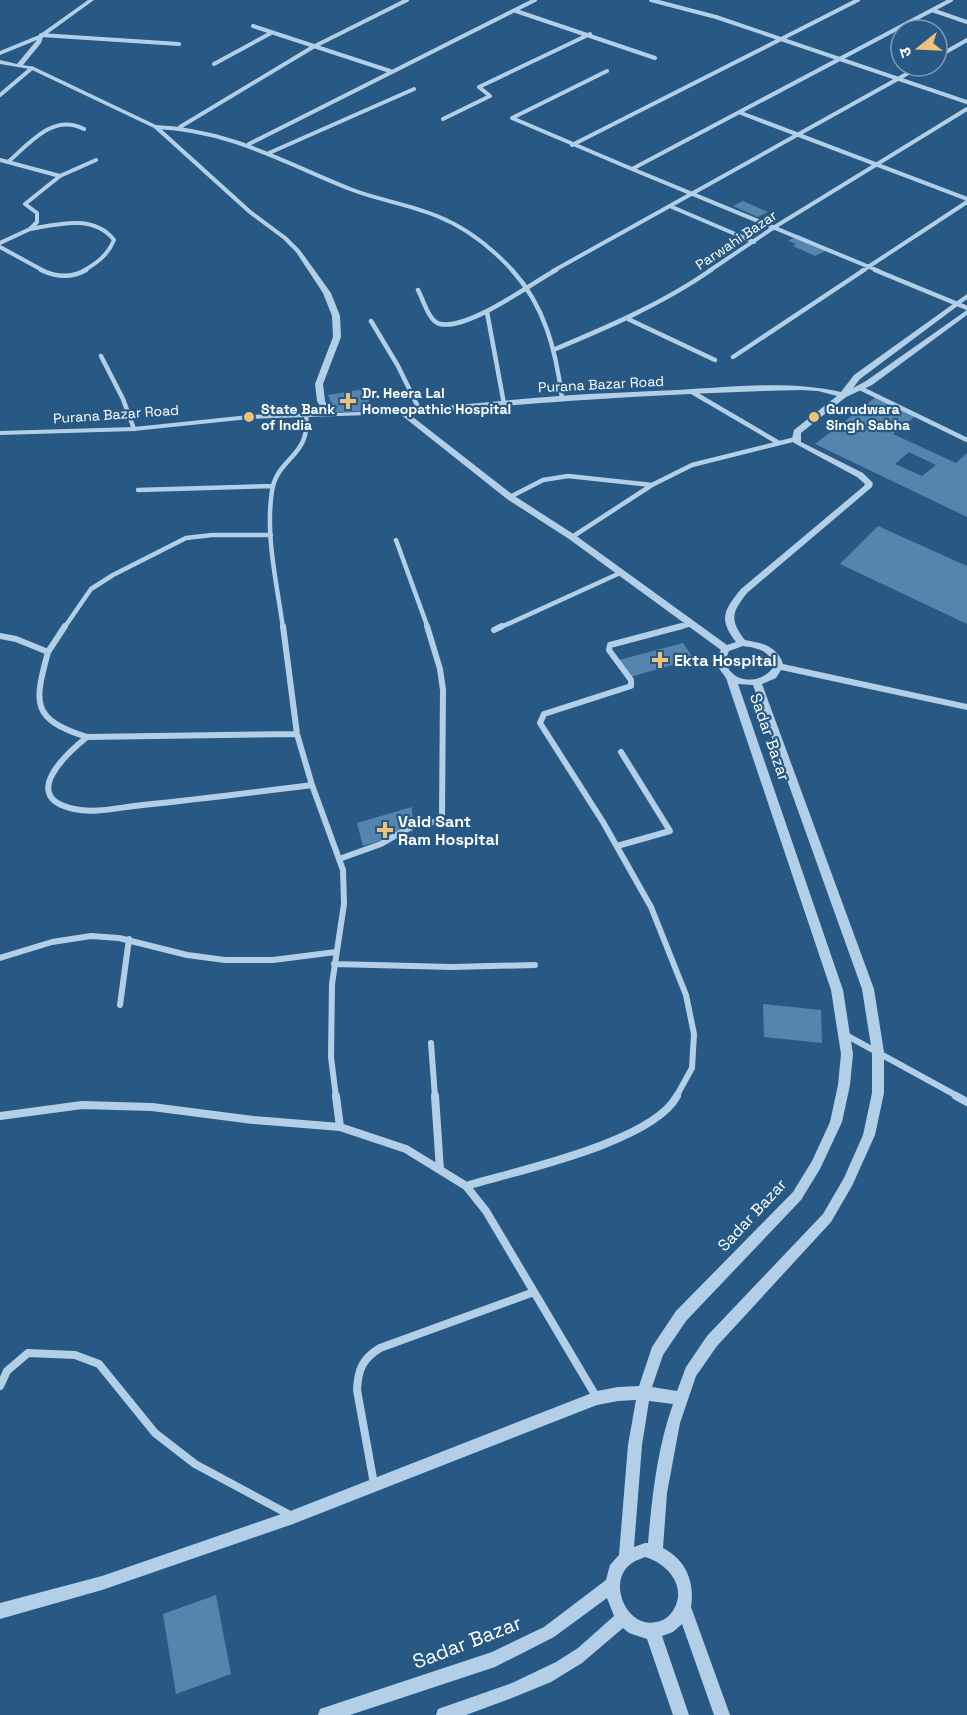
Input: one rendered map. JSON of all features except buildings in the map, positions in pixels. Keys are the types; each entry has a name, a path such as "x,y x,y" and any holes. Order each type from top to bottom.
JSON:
{"street":[{"path":"0,53 41,36 91,0"},
{"path":"180,127 313,47 407,0"},
{"path":"249,144 535,0"},
{"path":"651,0 716,17 967,102"},
{"path":"848,0 856,1"},
{"path":"632,169 951,0"},
{"path":"572,145 856,1"},
{"path":"932,10 967,22"},
{"path":"516,11 590,34 655,58"},
{"path":"253,26 390,71"},
{"path":"214,64 271,33"},
{"path":"443,119 490,96 479,87 590,34"},
{"path":"41,36 179,44"},
{"path":"20,64 39,42 41,36"},
{"path":"949,50 967,40"},
{"path":"1,62 32,68 156,127 250,212 285,238 298,251 327,293 336,316 337,337 319,384 321,400 328,414"},
{"path":"0,95 32,68"},
{"path":"607,71 512,118 967,310 860,388 843,394"},
{"path":"418,290 433,320 440,324 487,312 525,288 898,79"},
{"path":"269,153 414,89"},
{"name":"Parwahi Bazar","path":"553,350 628,319 685,288 773,228 967,109"},
{"path":"741,113 967,200"},
{"path":"8,162 44,132 62,123 69,123 84,129"},
{"path":"156,127 180,127 249,144 345,187 439,217 473,235 502,258 525,288 546,326 562,398"},
{"path":"0,160 60,176"},
{"path":"0,245 30,229 37,222 39,216 24,204 60,176 96,160"},
{"path":"733,357 967,200"},
{"path":"672,207 754,242"},
{"path":"0,245 53,276 65,278 92,267 112,247 114,240 108,231 87,224 30,229"},
{"path":"796,439 797,432 843,394 857,377 967,296"},
{"path":"487,312 504,404"},
{"path":"628,319 715,360"},
{"path":"371,321 398,366 420,411"},
{"path":"100,356 123,399 134,429"},
{"name":"Purana Bazar Road","path":"0,433 134,429 249,417 420,411 562,398 801,388 818,388 843,394"},
{"path":"860,388 967,440"},
{"path":"692,392 779,443"},
{"path":"402,412 510,497 572,537 726,650"},
{"path":"306,415 308,431 304,443 276,476 273,486 271,535 297,734 312,785 343,870 344,904 332,984 331,1057 340,1127"},
{"path":"960,437 967,432"},
{"path":"572,537 652,485 702,462 796,439"},
{"path":"742,643 730,628 728,620 729,610 744,591 868,487 869,483 860,475 806,449 796,439"},
{"path":"510,497 543,480 568,476 652,485"},
{"path":"138,490 273,486"},
{"path":"271,535 212,534 186,538 113,575 91,589 48,652 38,688 39,703 43,716 55,725 87,737 297,734"},
{"path":"339,859 381,844 414,825 440,821 442,816 443,690 440,669 435,646 396,540"},
{"path":"494,630 620,573"},
{"path":"466,1185 603,1146 647,1124 675,1100 692,1068 694,1034 686,995 651,908 617,846 542,728 541,717 544,714 631,686 631,680 609,650 610,645 691,624"},
{"path":"0,636 16,639 48,652"},
{"path":"742,643 766,648 774,654 779,666 773,676 757,683 742,683 731,678 721,665 721,658 726,650 742,643"},
{"path":"779,666 967,707"},
{"name":"Sadar Bazar","path":"626,1557 635,1445 644,1392 657,1352 681,1316 797,1196 816,1165 836,1122 847,1054 837,990 731,678"},
{"name":"Sadar Bazar","path":"655,1551 660,1493 672,1423 691,1372 712,1341 827,1218 848,1182 869,1135 878,1094 878,1052 868,989 757,683"},
{"path":"87,737 57,763 49,784 51,795 60,803 73,809 96,810 312,785"},
{"path":"617,846 670,831 621,752"},
{"path":"0,958 58,940 108,936 208,958 251,962 336,952"},
{"path":"120,1005 129,939"},
{"path":"334,964 452,967 535,965"},
{"path":"844,1034 967,1102"},
{"path":"430,1043 440,1170"},
{"path":"0,1116 82,1105 152,1107 253,1120 340,1127 406,1149 466,1185 486,1211 597,1398"},
{"path":"374,1486 357,1392 360,1367 370,1354 380,1348 534,1292"},
{"path":"0,1386 7,1371 28,1353 75,1355 99,1364 155,1433 195,1464 293,1517"},
{"path":"0,1611 102,1583 293,1517 597,1398 616,1393 644,1392 681,1399"},
{"path":"683,1607 671,1624 652,1632 632,1625 616,1608 612,1586 614,1575 626,1557 635,1552 655,1551 673,1563 684,1583 683,1607 722,1715"},
{"name":"Sadar Bazar","path":"326,1715 495,1659 549,1632 612,1586"},
{"path":"444,1715 504,1694 546,1676 578,1657 623,1618"},
{"path":"652,1632 681,1715"}],"place":[{"name":"Dr. Heera Lal Homeopathic Hospital","path":"348,401"},
{"name":"State Bank of India","path":"249,417"},
{"name":"Gurudwara Singh Sabha","path":"814,417"},
{"name":"Ekta Hospital","path":"660,660"},
{"name":"Vaid Sant Ram Hospital","path":"385,830"}]}
